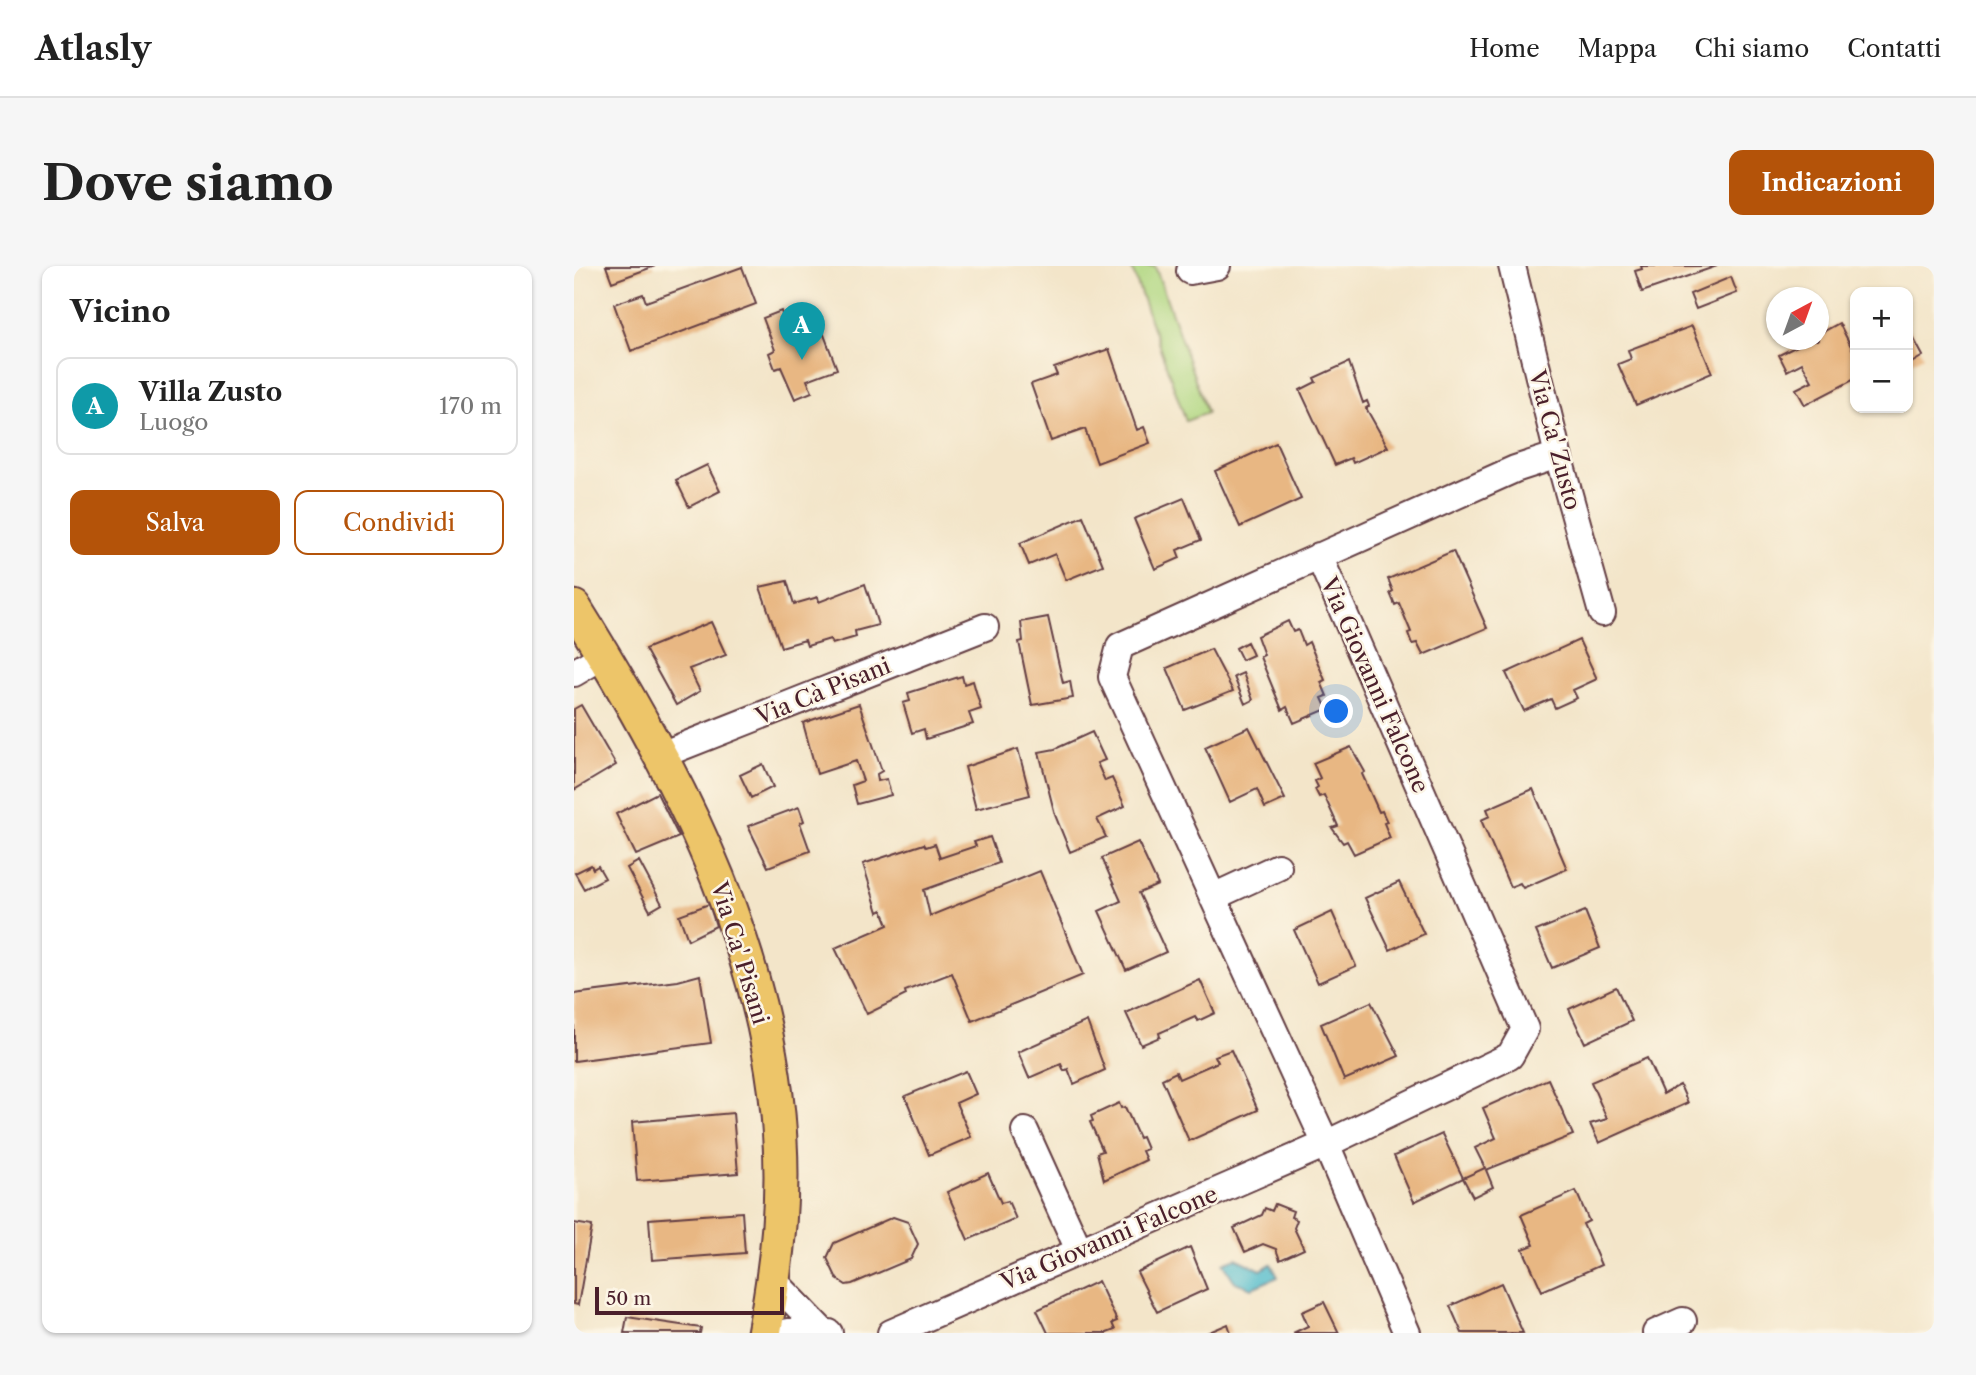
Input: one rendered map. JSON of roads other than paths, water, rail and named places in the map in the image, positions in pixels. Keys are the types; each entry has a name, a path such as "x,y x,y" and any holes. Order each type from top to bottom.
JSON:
{"main road":[{"name":"Via Ca' Pisani","path":"574,607 661,755 718,877 755,986 775,1084 782,1172 774,1281 764,1333"}],"street":[{"path":"1190,271 1217,266"},
{"name":"Via Ca' Zusto","path":"1512,266 1558,455 1602,612"},
{"path":"1319,556 1515,469 1558,455"},
{"name":"Via Giovanni Falcone","path":"891,1333 1326,1144 1510,1056 1525,1029 1319,556 1120,646 1112,677 1326,1144"},
{"name":"Via Cà Pisani","path":"661,755 985,627"},
{"path":"574,673 604,655"},
{"path":"1213,897 1279,867"},
{"path":"1025,1132 1079,1250"},
{"path":"1326,1144 1407,1333"},
{"path":"774,1281 827,1332"},
{"path":"1656,1333 1683,1321"},
{"path":"783,1333 827,1332"}],"water":[{"path":"1236,1258 1261,1270 1271,1264 1278,1277 1252,1288 1235,1282 1223,1263"}],"place":[{"name":"Villa Zusto","path":"802,360"}]}
